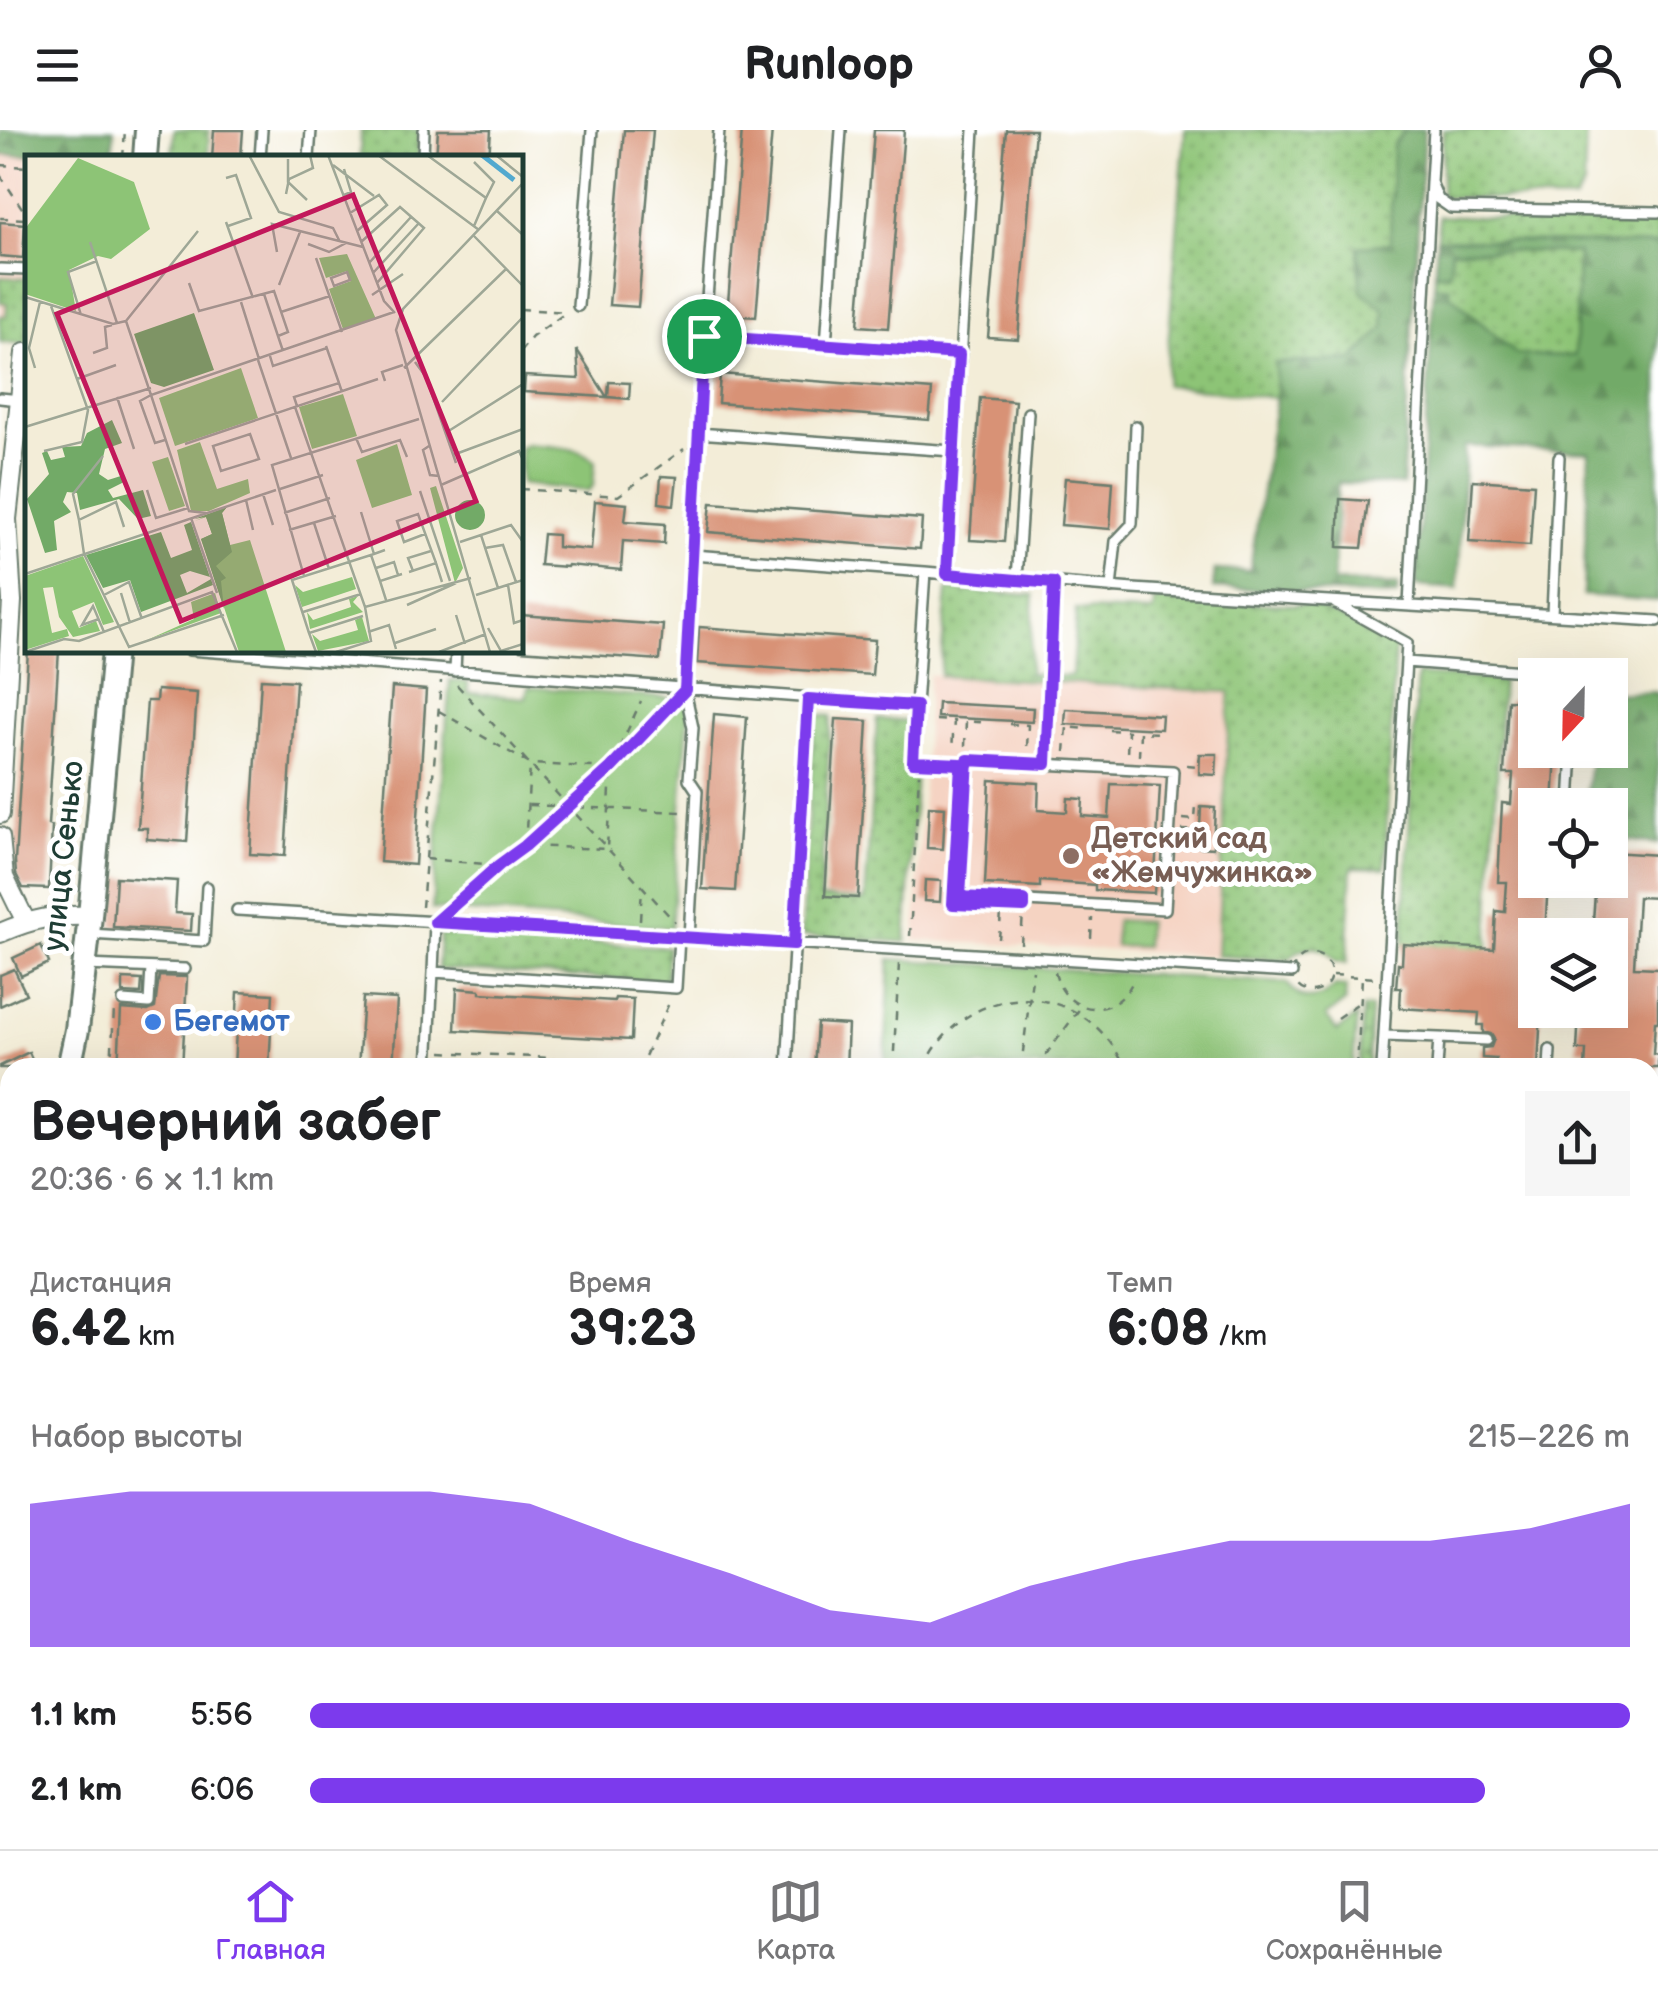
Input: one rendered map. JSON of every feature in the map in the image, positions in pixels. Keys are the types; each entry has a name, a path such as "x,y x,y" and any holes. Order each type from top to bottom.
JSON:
{"street":[{"path":"145,155 148,130"},
{"path":"0,814 20,602 3,520 25,353"},
{"name":"улица Сенько","path":"71,1058 84,965 114,652"},
{"path":"0,838 4,876 26,922"},
{"path":"0,934 26,922 53,916 88,925"}],"lane":[{"path":"260,155 262,130"},
{"path":"309,155 311,130"},
{"path":"423,155 424,130"},
{"path":"578,306 592,130"},
{"path":"433,972 676,988 696,813 697,791 689,779 694,728 685,690 697,436 719,130"},
{"path":"826,345 841,130"},
{"path":"947,574 974,130"},
{"path":"1410,605 1434,130"},
{"path":"1431,182 1438,199 1451,208 1658,212"},
{"path":"0,268 25,270"},
{"path":"704,336 959,354"},
{"path":"0,398 20,400"},
{"path":"1017,579 1028,412"},
{"path":"1111,588 1116,541 1132,524 1136,426"},
{"path":"697,436 953,451"},
{"path":"1552,614 1559,456"},
{"path":"692,555 1111,588 1658,620"},
{"path":"925,572 913,762 968,765"},
{"path":"1050,671 1054,583"},
{"path":"1329,600 1406,644 1383,1058"},
{"path":"214,652 916,706"},
{"path":"455,671 456,652"},
{"path":"1406,662 1518,671"},
{"path":"788,1058 808,699"},
{"path":"968,760 1173,772 1165,909 1024,904 960,897 968,765 968,760"},
{"path":"88,925 204,941 207,887"},
{"path":"237,910 1292,973"},
{"path":"429,1058 435,922"},
{"path":"84,965 186,969"},
{"path":"119,1002 149,1002 151,968"},
{"path":"1384,1036 1486,1040"},
{"path":"1438,1058 1439,1038"},
{"path":"1550,1050 1550,1058"}],"path":[{"path":"123,155 125,130"},
{"path":"0,165 25,167"},
{"path":"0,176 25,214"},
{"path":"522,309 568,312 532,336 522,349"},
{"path":"522,490 618,496 697,436"},
{"path":"421,921 442,670"},
{"path":"442,670 684,937"},
{"path":"1046,764 1050,671"},
{"path":"607,850 611,768 648,687"},
{"path":"435,922 611,768 685,690"},
{"path":"438,711 530,764 611,768"},
{"path":"936,720 954,721 952,752"},
{"path":"964,752 966,722 988,722"},
{"path":"1009,724 1028,725 1026,756"},
{"path":"1065,758 1067,727 1087,729"},
{"path":"1109,730 1128,731 1126,762"},
{"path":"1138,762 1140,732 1160,733"},
{"path":"1180,765 1198,766 1199,753"},
{"path":"894,1058 919,762"},
{"path":"525,846 530,764"},
{"path":"528,804 696,813"},
{"path":"1176,818 1195,820 1196,805"},
{"path":"1176,830 1195,831 1194,844"},
{"path":"525,846 607,850"},
{"path":"426,859 499,865"},
{"path":"640,935 642,887"},
{"path":"999,939 1001,906 1024,904 1021,946"},
{"path":"1091,938 1092,911"},
{"path":"1311,954 1328,961 1331,975 1325,988 1309,992 1297,986 1292,973 1298,960 1311,954"},
{"path":"1022,1058 1034,959"},
{"path":"1056,960 1061,989 1082,1006 1103,1007 1122,998 1130,986 1135,964"},
{"path":"1331,975 1362,977 1358,1058"},
{"path":"645,1058 676,988"},
{"path":"930,1058 943,1036 971,1013 1006,1000 1030,999 1055,1003 1077,1013 1105,1035 1119,1058"},
{"path":"113,1058 119,1002"},
{"path":"1337,1018 1361,1002"},
{"path":"1043,1058 1082,1006"},
{"path":"429,1052 527,1058"}],"shaded area":[{"path":"0,130 114,130 112,155 25,155 25,344 0,342"},
{"name":"Детский сад «Жемчужинка»","path":"929,675 1230,692 1217,956 915,940"}],"green space":[{"path":"0,130 114,130 112,155 0,155"},
{"path":"174,130 209,130 208,155 172,155"},
{"path":"361,130 419,130 418,155 360,155"},
{"path":"1185,130 1424,130 1402,485 1338,483 1333,582 1398,585 1396,596 1213,588 1215,570 1250,571 1276,398 1165,385"},
{"path":"1405,130 1424,130 1402,485 1338,482 1333,582 1398,585 1397,594 1213,588 1215,570 1250,571 1276,398 1275,363 1353,360 1384,328 1384,309 1361,291 1358,247 1390,243 1393,145"},
{"path":"1443,130 1586,130 1584,186 1574,201 1441,197"},
{"path":"1439,216 1658,222 1658,245 1437,239"},
{"path":"1437,239 1658,245 1658,601 1583,595 1589,452 1465,446 1458,589 1416,586 1434,286 1449,287 1449,294 1517,355 1575,356 1578,253 1451,249 1450,273 1435,273"},
{"path":"1450,249 1578,253 1575,356 1517,355 1449,294 1449,287 1434,286 1435,273 1450,273"},
{"path":"0,277 25,279 25,344 0,342 0,316 6,316 7,303 0,302"},
{"path":"522,447 563,448 588,456 595,461 593,486 588,491 522,484"},
{"path":"947,590 1034,595 1029,674 1043,675 1043,681 940,676"},
{"path":"1154,600 1311,605 1395,641 1385,868 1352,867 1347,963 1336,962 1313,948 1300,950 1289,960 1217,956 1230,692 1057,682 1057,676 1072,676 1076,610 1153,612"},
{"path":"1417,675 1502,680 1488,951 1403,946"},
{"path":"450,680 468,682 468,693 526,698 528,687 690,700 671,928 432,909"},
{"path":"1628,693 1658,694 1658,844 1628,840 1628,788 1587,788 1589,768 1628,768"},
{"path":"814,715 831,716 820,898 865,901 877,719 910,721 908,766 916,767 906,942 801,936"},
{"path":"1116,920 1147,922 1145,947 1115,946"},
{"path":"440,934 668,947 666,982 438,969"},
{"path":"890,959 1287,983 1310,999 1323,996 1335,986 1346,987 1345,1002 1326,1016 1337,1031 1357,1016 1354,1058 885,1058"},
{"path":"1363,1008 1371,1008 1368,1058 1360,1058"}],"building":[{"path":"214,130 243,130 241,155 212,155"},
{"path":"438,130 491,130 489,155 436,155"},
{"path":"624,130 653,130 638,307 609,305"},
{"path":"742,130 772,130 756,317 727,315"},
{"path":"874,130 904,130 888,328 858,326"},
{"path":"1006,130 1035,130 1018,339 988,337"},
{"path":"0,222 25,224 23,258 0,256"},
{"path":"577,350 607,397 524,392 525,376 579,379"},
{"path":"720,374 932,390 929,420 718,403"},
{"path":"609,382 630,383 629,399 608,397"},
{"path":"980,398 1015,401 1004,542 970,540"},
{"path":"661,476 677,477 674,505 659,503"},
{"path":"1065,478 1113,482 1110,529 1061,525"},
{"path":"1473,480 1534,484 1530,546 1469,542"},
{"path":"1340,499 1368,501 1362,548 1338,547"},
{"path":"595,501 627,504 625,521 665,524 664,544 623,541 621,570 540,565 543,534 557,535 557,547 591,550"},
{"path":"711,503 922,519 920,549 708,532"},
{"path":"522,615 663,625 660,660 522,650"},
{"path":"699,627 875,640 872,675 697,663"},
{"path":"28,652 59,652 48,825 52,826 49,889 23,888 15,861"},
{"path":"261,679 296,681 285,856 250,854"},
{"path":"392,687 426,690 415,865 380,862"},
{"path":"157,690 197,693 187,842 147,839 147,828 138,828 147,701 156,701"},
{"path":"1508,700 1518,701 1518,768 1555,768 1554,788 1518,788 1518,898 1547,898 1546,918 1518,918 1518,1028 1540,1028 1539,1058 1482,1058 1482,1048 1491,1047 1494,1039 1483,1032 1483,1025 1478,1025 1479,1013 1400,1008 1401,988 1396,988 1398,963 1402,964 1403,944 1494,949 1496,911 1505,912 1507,882 1498,882 1502,803 1511,804 1513,774 1504,774"},
{"path":"938,703 1033,708 1032,722 937,717"},
{"path":"1066,709 1162,715 1161,729 1065,724"},
{"path":"714,714 747,717 735,891 702,889"},
{"path":"836,719 868,721 858,898 825,896"},
{"path":"1200,754 1217,754 1216,775 1199,774"},
{"path":"990,780 1039,783 1038,810 1067,812 1068,798 1083,799 1082,816 1109,818 1111,784 1160,786 1154,893 1095,890 1095,885 1040,881 1040,887 985,884"},
{"path":"929,806 945,807 943,849 927,848"},
{"path":"1201,807 1215,808 1213,848 1199,847"},
{"path":"1628,853 1658,855 1658,898 1638,897 1634,967 1658,968 1658,1022 1653,1054 1658,1058 1586,1058 1586,1050 1577,1050 1578,1028 1628,1028 1628,918 1593,918 1595,898 1628,898"},
{"path":"116,877 177,881 175,913 192,914 191,931 113,927"},
{"path":"925,880 941,881 940,902 924,901"},
{"path":"41,945 49,963 21,976 13,958"},
{"path":"14,969 26,994 0,1006 0,975"},
{"name":"Бегемот","path":"159,976 187,977 183,1058 119,1058 121,1009 155,1008"},
{"path":"123,979 142,980 141,994 123,993"},
{"path":"457,988 480,993 633,999 631,1040 455,1030"},
{"path":"238,992 273,994 270,1058 235,1058"},
{"path":"363,997 397,999 394,1058 359,1058"},
{"path":"817,1023 848,1025 846,1058 815,1058"}],"place":[{"name":"Детский сад «Жемчужинка»","path":"1071,856"},
{"name":"Бегемот","path":"153,1022"}],"route":[{"path":"704,336 959,354 947,574 1054,583 1046,764 968,760 960,897 1024,900 1024,907 953,904 961,764 913,762 916,706 808,699 794,944 435,922 611,768 685,690 704,336"}]}
